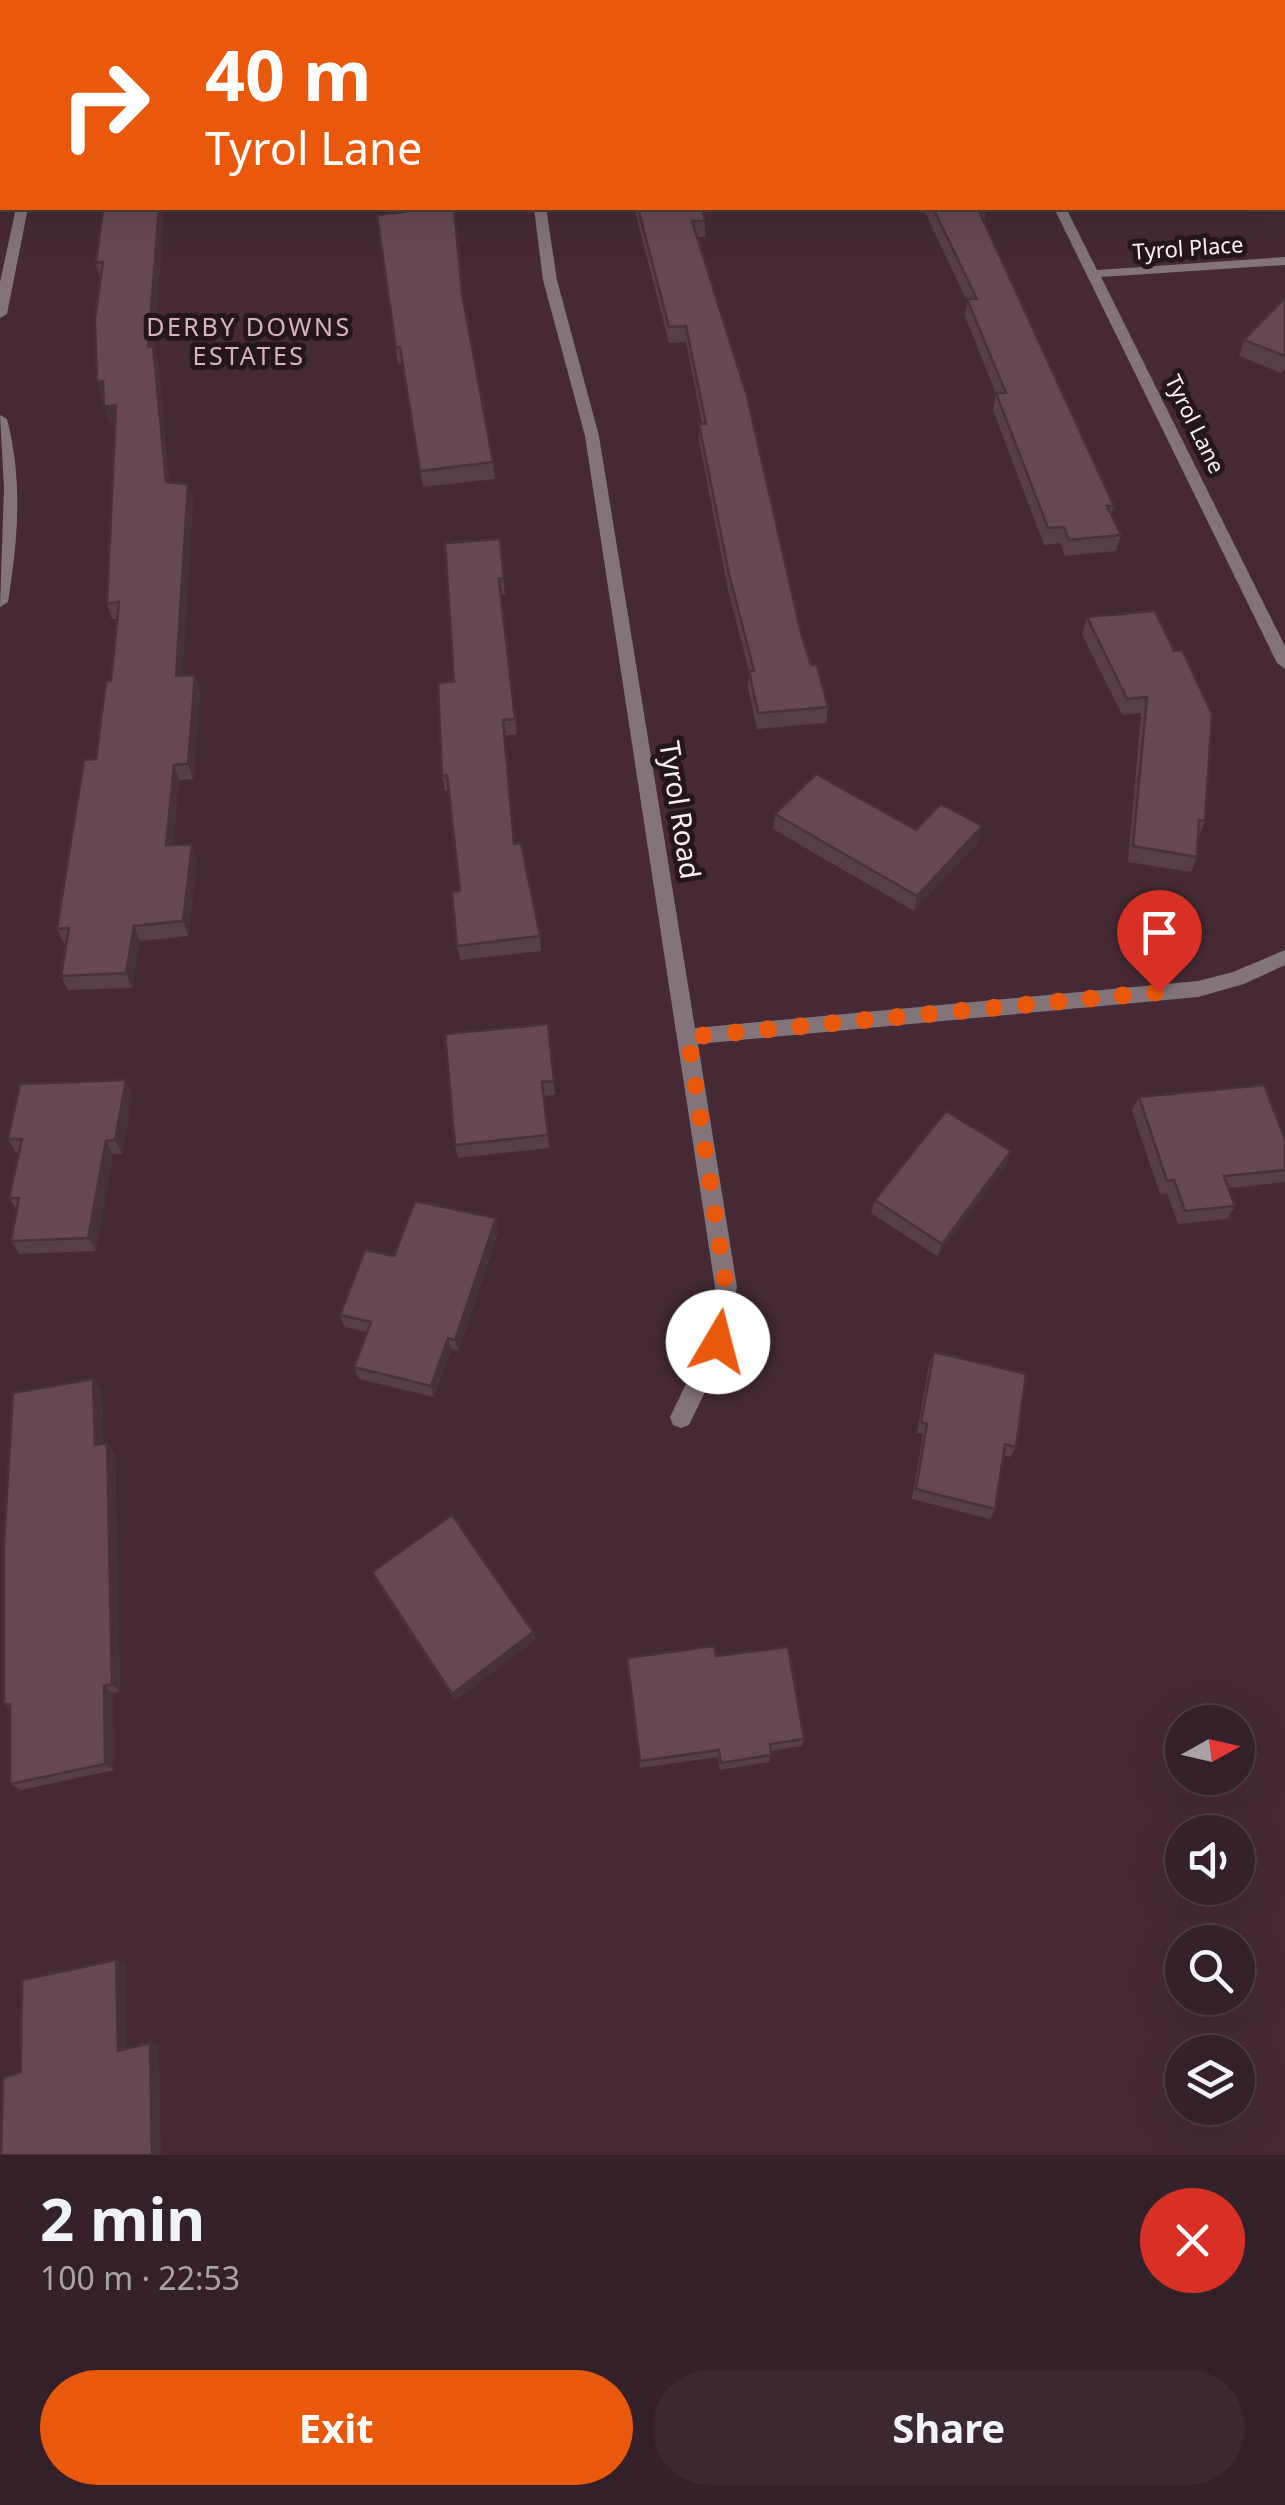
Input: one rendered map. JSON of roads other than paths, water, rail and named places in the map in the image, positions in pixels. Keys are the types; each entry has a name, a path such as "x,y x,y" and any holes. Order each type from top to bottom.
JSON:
{"street":[{"path":"0,314 22,210"},
{"name":"Tyrol Road","path":"540,210 550,280 592,436 726,1287 718,1342 704,1383 681,1416"},
{"name":"Tyrol Lane","path":"1061,210 1285,663"},
{"name":"Tyrol Place","path":"1093,274 1285,262"},
{"path":"0,419 14,482 14,516 0,602"},
{"path":"688,1037 1198,989 1238,979 1285,957"}],"district":[{"name":"DERBY DOWNS ESTATES","path":"249,342"}]}
